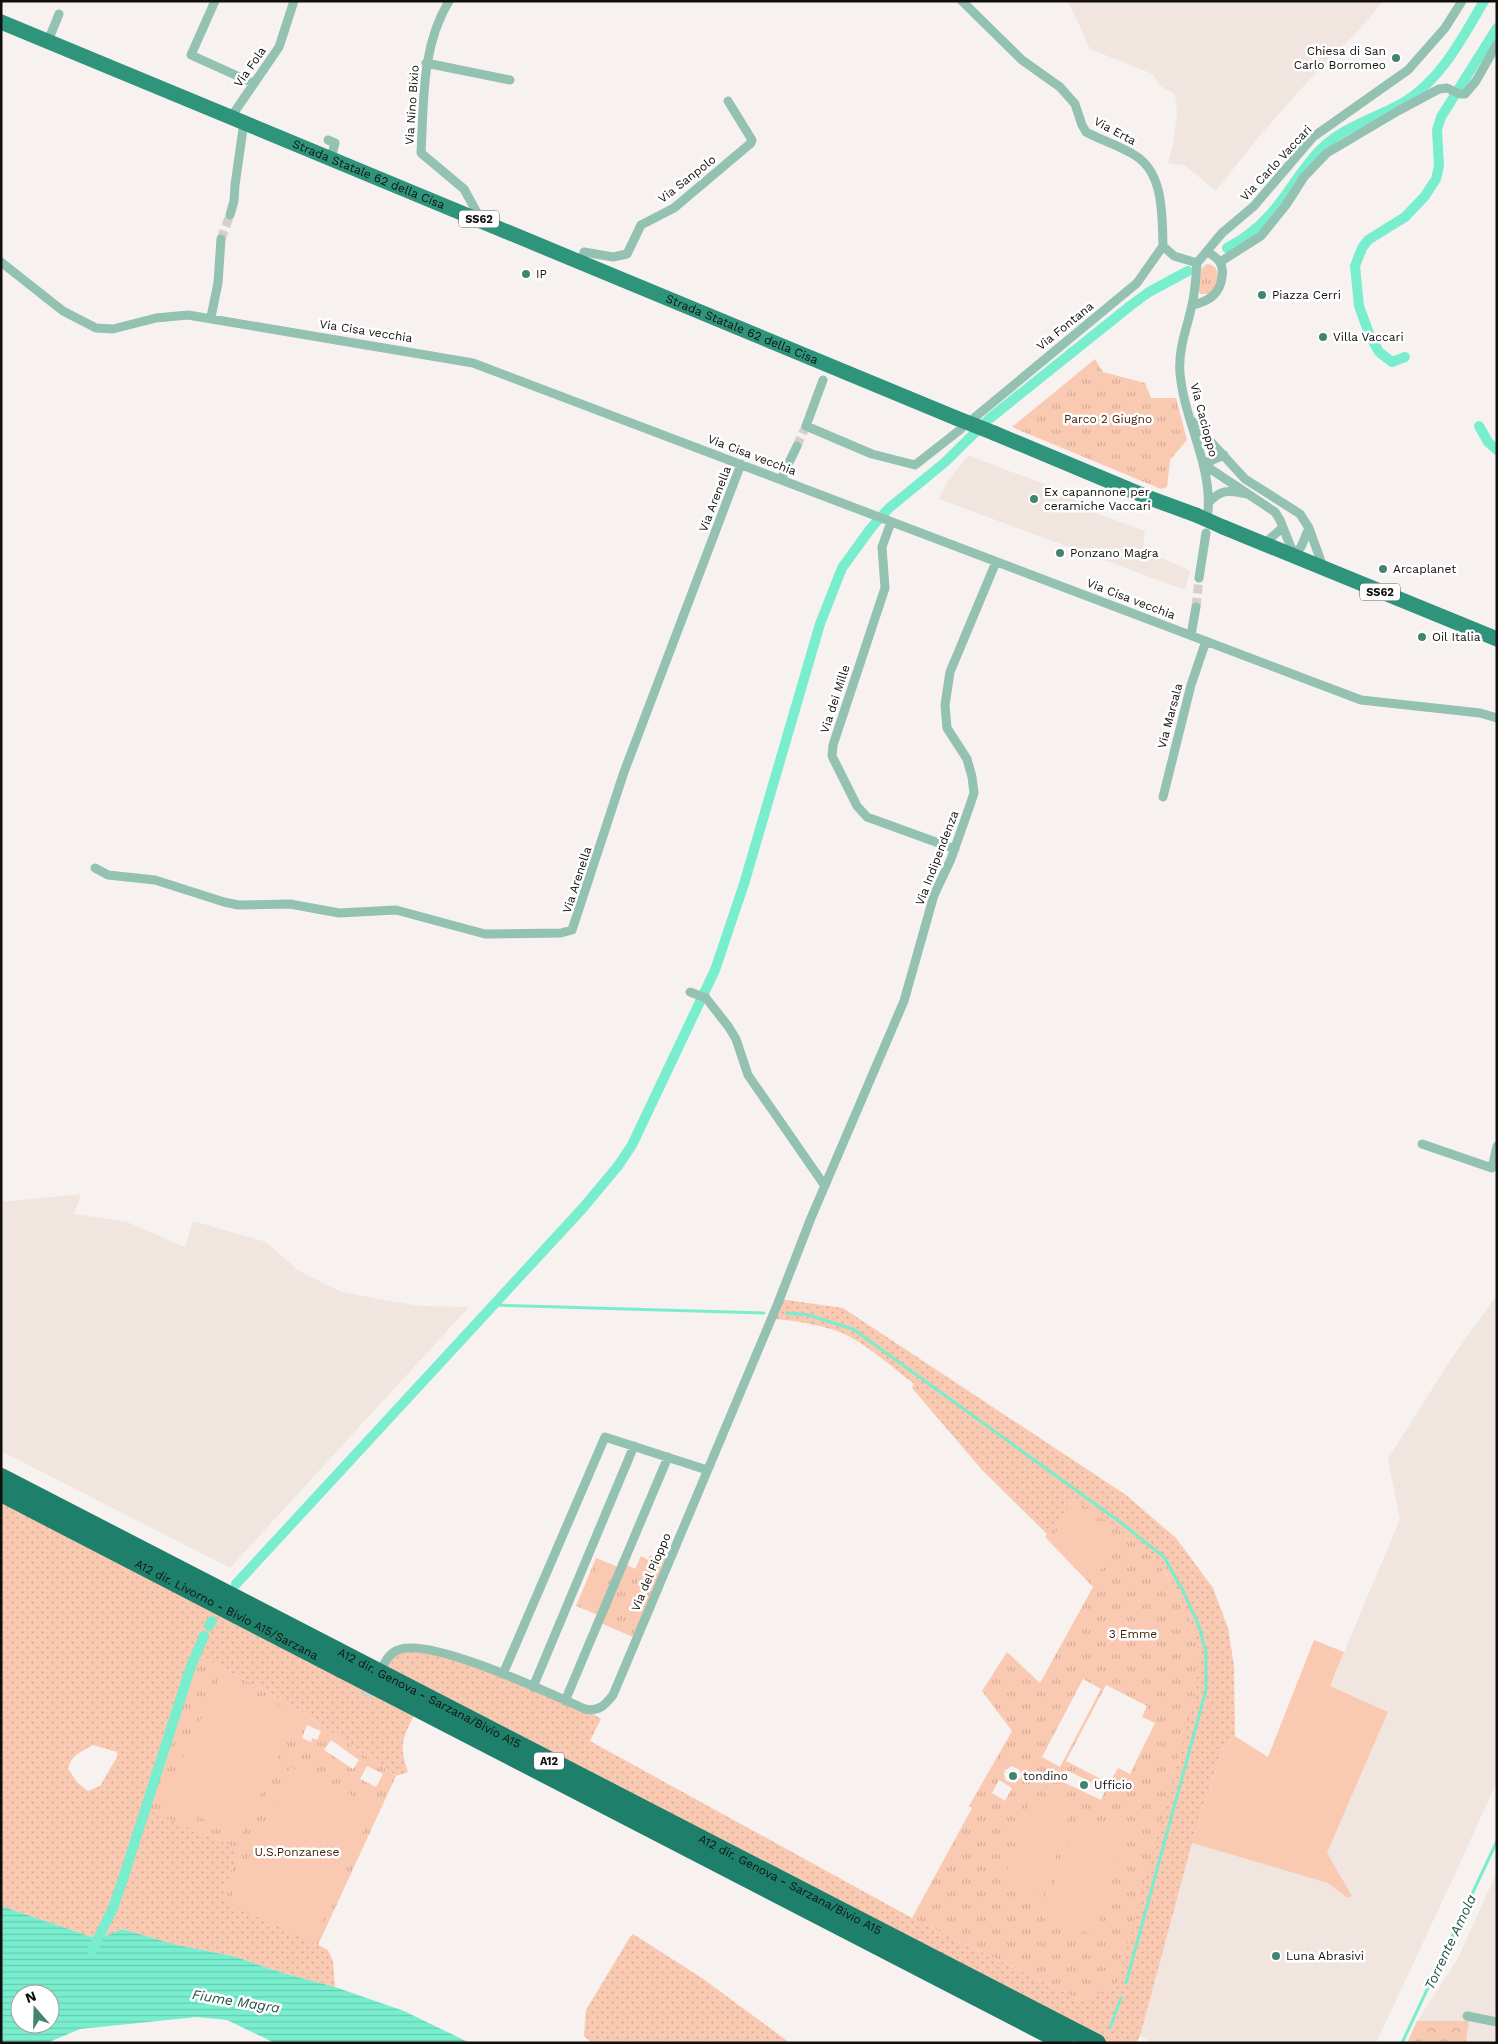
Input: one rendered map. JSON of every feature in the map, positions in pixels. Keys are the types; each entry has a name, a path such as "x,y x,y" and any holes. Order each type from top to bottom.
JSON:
{"highway":[{"name":"A12 dir. Genova - Sarzana/Bivio A15","path":"1,1477 1097,2043"},
{"name":"A12 dir. Livorno - Bivio A15/Sarzana","path":"1,1493 1065,2043"}],"main road":[{"name":"Strada Statale 62 della Cisa","path":"1,22 582,262 958,424"},
{"name":"SS62","path":"958,424 994,433 1147,497 1202,513 1223,527 1497,640"}],"street":[{"path":"215,1 191,55 253,83"},
{"name":"Via Fola","path":"237,120 253,83 279,47 294,1"},
{"name":"Via Nino Bixio","path":"449,1 441,15 426,63 421,153 464,189 481,220"},
{"name":"Via Erta","path":"962,1 1022,60 1060,87 1075,104 1086,132 1123,148 1138,157 1148,167 1160,195 1164,246"},
{"name":"Via Carlo Vaccari","path":"1197,264 1222,233 1254,206 1313,137 1408,70 1445,28 1462,1"},
{"path":"48,41 59,14"},
{"path":"1220,262 1261,236 1286,205 1304,177 1327,153 1347,139 1434,91 1442,88 1465,94 1471,88 1497,44"},
{"path":"426,63 510,80"},
{"name":"Via Sanpolo","path":"582,262 584,252 613,257 627,254 642,225 679,204 751,143 752,140 728,101"},
{"path":"230,215 234,201 237,120"},
{"path":"331,158 336,142"},
{"path":"211,318 218,283 221,239"},
{"path":"1164,246 1174,256 1197,264 1192,305 1203,303 1219,289 1223,269 1220,262 1207,251"},
{"name":"Via Fontana","path":"974,418 1137,284 1164,246"},
{"name":"Via Cisa vecchia","path":"1,262 63,311 96,328 113,329 156,318 182,315 349,340 473,363 1360,700 1480,713 1497,718"},
{"name":"Via Cacioppo","path":"1192,305 1180,361 1181,383 1203,464 1209,502 1202,513"},
{"path":"823,380 806,426 872,454 915,465 958,424"},
{"path":"1190,419 1245,478 1300,514 1309,528 1323,568"},
{"path":"781,479 797,446"},
{"path":"1203,464 1224,456"},
{"name":"Via Arenella","path":"95,868 108,875 156,880 238,905 290,904 339,913 396,910 485,934 561,933 572,930 624,772 741,464"},
{"path":"1203,464 1275,512 1294,555 1301,546 1309,528"},
{"path":"1209,502 1221,492 1228,491 1250,495"},
{"name":"Via dei Mille","path":"888,521 882,547 886,588 833,745 832,756 857,806 867,817 955,849"},
{"path":"1264,544 1282,528"},
{"path":"1198,578 1206,533"},
{"name":"Via Indipendenza","path":"811,1218 904,1001 934,895 955,849 974,793 967,760 947,728 945,715 947,689 950,672 996,562"},
{"path":"1191,635 1196,607"},
{"name":"Via Marsala","path":"1163,797 1191,685 1206,641"},
{"path":"693,992 706,998 736,1039 748,1075 825,1186"},
{"path":"1422,1144 1492,1168 1497,1146"},
{"name":"Via del Pioppo","path":"381,1670 389,1656 396,1650 418,1646 478,1663 565,1701 591,1710 599,1709 606,1704 613,1695 778,1303 811,1218"},
{"path":"503,1674 605,1437 707,1470"},
{"path":"533,1687 634,1446"},
{"path":"565,1701 668,1457"},
{"path":"1467,2016 1497,2022"}],"shaded area":[{"path":"1068,1 1383,1 1359,30 1308,81 1257,139 1216,191 1184,165 1168,163 1177,114 1175,94 1160,86 1153,74 1090,49"},
{"path":"969,455 1084,498 1085,509 1145,531 1143,549 1190,571 1185,590 939,499 948,480"},
{"path":"81,1194 74,1214 127,1222 185,1247 193,1221 266,1242 299,1271 339,1291 421,1306 469,1307 230,1568 1,1451 1,1202"},
{"path":"1497,1295 1497,1782 1449,1887 1376,2043 1154,2043 1140,2036 1192,1843 1328,1883 1346,1898 1327,1853 1388,1712 1330,1686 1400,1519 1388,1459 1451,1359"},
{"path":"1497,1872 1497,2043 1466,2043 1469,2021 1417,2021 1457,1960"}],"green space":[{"path":"1207,264 1215,267 1219,281 1210,294 1200,294 1198,288 1199,278 1202,268"},
{"name":"Parco 2 Giugno","path":"1095,359 1103,372 1145,383 1151,398 1176,398 1187,440 1170,460 1167,487 1161,489 1012,427"},
{"path":"780,1299 843,1308 1126,1495 1176,1538 1213,1588 1228,1628 1234,1666 1235,1736 1223,1749 1192,1843 1140,2036 1136,2043 1106,2043 381,1670 389,1657 407,1647 478,1663 585,1709 601,1719 590,1741 912,1918 1083,2001 1116,1986 1191,1622 1180,1597 1166,1573 1074,1499 1048,1535 982,1470 912,1388 914,1384 877,1354 846,1335 813,1324 771,1319"},
{"path":"1,1497 416,1711 403,1741 403,1754 408,1772 396,1776 296,1708 197,1654 145,1808 239,1849 313,1942 328,1950 333,1961 335,1987 283,1973 233,1956 177,1945 122,1929 98,1939 1,1906","holes":["93,1745 117,1752 117,1757 100,1786 88,1791 78,1783 68,1769 74,1757"]},
{"name":"3 Emme","path":"1074,1499 1122,1532 1148,1554 1174,1586 1192,1624 1198,1651 1194,1701 1116,1986 1083,2001 912,1918 972,1808 969,1806 1012,1731 982,1691 1007,1652 1040,1683 1093,1587 1045,1537","holes":["1083,1679 1101,1689 1060,1767 1042,1757","1106,1685 1147,1706 1142,1717 1155,1723 1130,1774 1118,1768 1109,1783 1066,1761","1012,1766 1020,1770 1021,1778 1015,1783 1006,1781 1005,1770","1066,1770 1106,1789 1101,1800 1061,1781","999,1780 1012,1788 1005,1801 992,1793"]},
{"path":"1071,1513 1117,1549 1098,1573 1052,1537"},
{"path":"650,1555 656,1558 657,1555 668,1560 633,1637 596,1621 598,1615 576,1606 596,1558 618,1567 621,1562 635,1569 641,1556 648,1560"},
{"path":"596,1568 611,1575 598,1605 583,1599"},
{"path":"1314,1640 1344,1652 1330,1686 1388,1712 1327,1853 1352,1896 1347,1898 1328,1883 1192,1843 1223,1749 1235,1736 1268,1757"},
{"name":"U.S.Ponzanese","path":"197,1654 296,1708 396,1776 318,1945 221,1900 239,1849 145,1809","holes":["307,1725 321,1731 317,1740 312,1738 311,1742 302,1738","331,1740 359,1760 353,1769 324,1750","367,1766 383,1774 376,1787 360,1779"]},
{"path":"220,1678 299,1715 241,1836 163,1800"},
{"path":"290,1767 375,1806 313,1942 228,1904"},
{"path":"1032,1794 1072,1807 1043,1897 1003,1884"},
{"path":"1077,1815 1128,1832 1094,1935 1043,1918"},
{"path":"633,1934 702,1978 790,2043 592,2043 584,2036 586,2010"},
{"path":"1417,2021 1469,2021 1466,2043 1407,2043"}],"water":[{"name":"Fiume Magra","path":"1,1906 98,1939 122,1929 177,1945 233,1956 283,1973 335,1987 404,2011 470,2043 275,2043 227,2020 197,2017 80,2029 47,2043 1,2043"}],"waterway":[{"path":"1227,248 1248,235 1267,218 1313,157 1330,141 1350,128 1394,108 1417,93 1429,82 1450,57 1484,1"},
{"path":"1405,357 1392,362 1379,352 1370,336 1359,306 1355,266 1362,248 1368,240 1405,217 1425,196 1436,179 1439,166 1437,130 1441,117 1497,28"},
{"path":"236,1584 582,1209 618,1166 632,1145 715,970 744,884 820,624 842,568 871,528 889,508 944,463 989,419 1130,306 1149,292 1188,271"},
{"path":"1479,426 1488,442 1497,450"},
{"path":"495,1305 764,1313"},
{"path":"787,1313 808,1315 853,1329 1120,1522 1164,1557 1183,1591 1199,1626 1206,1653 1206,1690 1126,1983"},
{"path":"209,1626 212,1621"},
{"path":"92,1951 113,1908 191,1666 204,1636"},
{"name":"Torrente Amola","path":"1402,2043 1497,1841"},
{"path":"1110,2028 1121,1998"}],"tunnel":[{"path":"221,239 230,215"},
{"path":"797,446 806,426"},
{"path":"1196,607 1199,578"},
{"path":"366,1697 374,1683"}],"place":[{"name":"Chiesa di San Carlo Borromeo","path":"1396,58"},
{"name":"IP","path":"526,274"},
{"name":"Piazza Cerri","path":"1262,295"},
{"name":"Villa Vaccari","path":"1323,337"},
{"name":"Ex capannone per ceramiche Vaccari","path":"1034,499"},
{"name":"Ponzano Magra","path":"1060,553"},
{"name":"Arcaplanet","path":"1383,569"},
{"name":"Oil Italia","path":"1422,637"},
{"name":"tondino","path":"1013,1776"},
{"name":"Ufficio","path":"1084,1785"},
{"name":"Luna Abrasivi","path":"1276,1956"}]}
